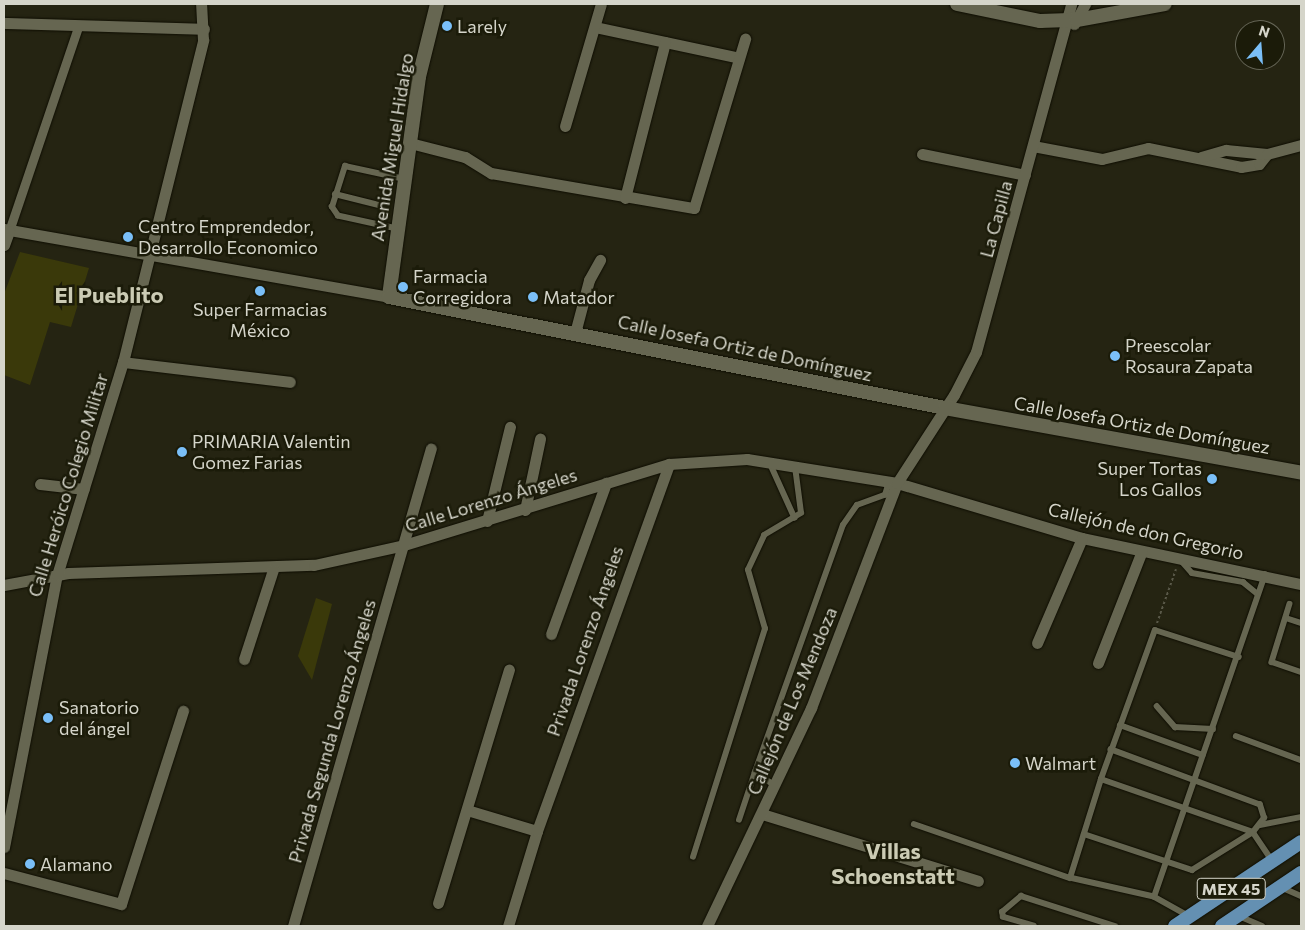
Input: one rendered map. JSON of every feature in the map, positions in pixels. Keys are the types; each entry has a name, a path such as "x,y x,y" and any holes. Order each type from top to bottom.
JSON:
{"highway":[{"name":"MEX 45","path":"1175,926 1301,842"},
{"name":"MEX 45","path":"1229,923 1301,873"}],"street":[{"name":"Calle Heróico Colegio Militar","path":"4,847 9,788 57,574 123,362 152,253 204,30 201,4"},
{"name":"Avenida Miguel Hidalgo","path":"389,297 419,77 437,4"},
{"path":"566,126 601,4"},
{"path":"957,4 1040,22 1070,24 1164,4"},
{"path":"1070,24 1071,4"},
{"path":"1070,24 1085,4"},
{"path":"4,23 78,28 204,30"},
{"name":"La Capilla","path":"945,408 976,352 1033,146 1070,24"},
{"path":"595,27 740,58"},
{"path":"4,245 7,230 78,28"},
{"path":"410,143 465,157 491,173 624,198 694,208 745,40"},
{"path":"624,198 665,42"},
{"path":"1199,158 1226,150 1267,154 1301,145"},
{"path":"1033,146 1102,159 1148,148 1241,167 1259,164 1267,154"},
{"path":"922,154 1025,175"},
{"name":"Calle Josefa Ortiz de Domínguez","path":"7,230 152,253 389,297 945,408 1301,473"},
{"path":"575,333 589,280 600,260"},
{"path":"123,362 290,382"},
{"path":"893,483 945,408"},
{"path":"487,521 510,428"},
{"path":"525,510 540,439"},
{"name":"Privada Segunda Lorenzo Ángeles","path":"293,926 404,545 430,449"},
{"name":"Calle Lorenzo Ángeles","path":"4,585 57,574 273,570 404,545 525,510 669,464 747,459 893,483"},
{"name":"Privada Lorenzo Ángeles","path":"508,926 537,831 669,464"},
{"path":"551,634 606,483"},
{"name":"Callejón de don Gregorio","path":"893,483 1082,538 1180,557 1301,584"},
{"name":"Callejón de Los Mendoza","path":"707,926 776,786 811,708 893,483"},
{"path":"40,484 84,489"},
{"path":"1037,643 1082,538"},
{"path":"1098,663 1142,551"},
{"path":"244,659 273,570"},
{"path":"438,903 509,670"},
{"path":"4,873 121,904 182,711"},
{"path":"467,810 537,831"},
{"path":"762,814 978,881"}],"lane":[{"path":"398,229 338,216 332,207 345,166 405,179"},
{"path":"335,194 383,206"},
{"path":"769,462 795,518"},
{"path":"693,857 765,629 748,570 764,535 795,518 803,507 795,467"},
{"path":"739,820 844,525 857,505 885,495 893,483"},
{"path":"1180,557 1192,573 1243,582 1258,594"},
{"path":"1154,897 1187,809 1203,755 1239,658 1265,575"},
{"path":"1290,604 1272,662 1301,672"},
{"path":"1286,618 1301,623"},
{"path":"1070,878 1101,779 1155,630 1239,658"},
{"path":"1157,706 1175,727 1213,729"},
{"path":"1120,725 1203,755"},
{"path":"1236,736 1301,760"},
{"path":"1084,834 1192,870 1253,832 1260,825 1265,810 1260,805 1111,750"},
{"path":"755,772 776,786"},
{"path":"1101,779 1253,832 1273,861"},
{"path":"1260,825 1301,817"},
{"path":"914,824 1070,878 1154,897 1189,916"},
{"path":"1281,887 1301,896"},
{"path":"1034,926 1004,917 1002,912 1021,896 1115,926"},
{"path":"1229,923 1262,926"}],"path":[{"path":"1155,630 1180,557"}],"shaded area":[{"path":"20,252 89,268 71,327 50,322 30,385 4,375 4,294"},
{"path":"316,598 332,604 312,680 298,656"}],"place":[{"name":"Larely","path":"447,26"},
{"name":"Centro Emprendedor, Desarrollo Economico","path":"128,237"},
{"name":"Farmacia Corregidora","path":"403,287"},
{"name":"Super Farmacias México","path":"260,291"},
{"name":"Matador","path":"533,297"},
{"name":"Preescolar Rosaura Zapata","path":"1115,356"},
{"name":"PRIMARIA Valentin Gomez Farias","path":"182,452"},
{"name":"Super Tortas Los Gallos","path":"1212,479"},
{"name":"Sanatorio del ángel","path":"48,718"},
{"name":"Walmart","path":"1015,763"},
{"name":"Alamano","path":"30,864"}],"district":[{"name":"El Pueblito","path":"109,295"},
{"name":"Villas Schoenstatt","path":"893,862"}]}
